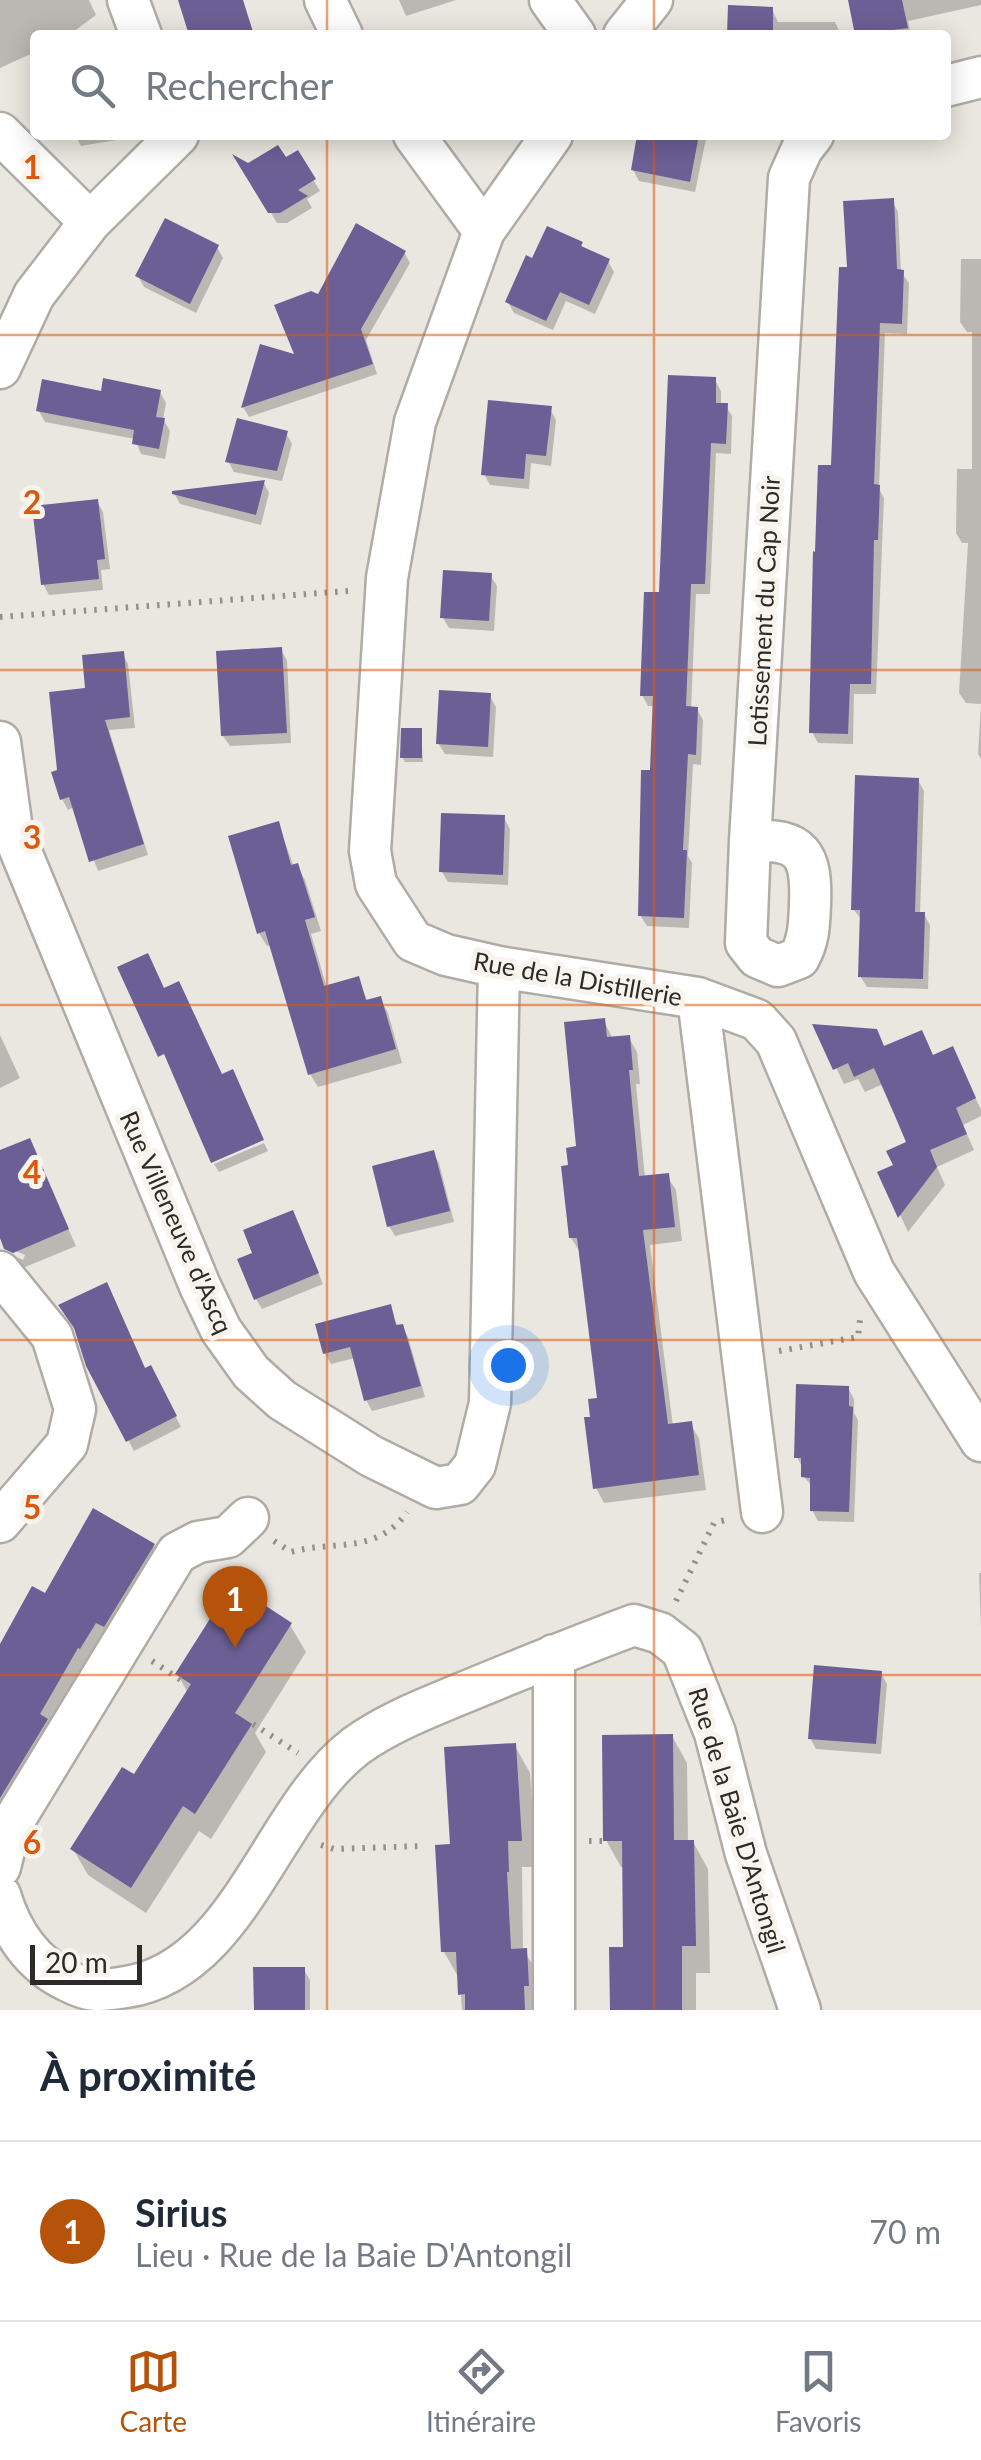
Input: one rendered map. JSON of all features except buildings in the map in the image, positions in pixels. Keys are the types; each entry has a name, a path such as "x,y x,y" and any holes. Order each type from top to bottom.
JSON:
{"street":[{"path":"128,0 139,30"},
{"path":"550,0 572,30"},
{"path":"628,30 652,0"},
{"path":"951,85 981,77"},
{"path":"0,133 90,222"},
{"path":"0,368 34,295 90,222 173,140"},
{"path":"418,140 484,231"},
{"name":"Rue de la Distillerie","path":"548,140 484,231 415,422 386,588 370,851 376,884 413,940 446,955 499,968 698,998 757,1020 776,1041 874,1272 981,1441"},
{"name":"Lotissement du Cap Noir","path":"750,841 777,839 799,850 811,872 808,941 799,958 778,966 757,956 746,943 750,841 789,178 809,140"},
{"name":"Rue Villeneuve d'Ascq","path":"0,742 12,830 200,1286 222,1330 251,1372 282,1400 370,1456 425,1482"},
{"path":"425,1482 436,1488 460,1484 476,1465 490,1403 499,968"},
{"path":"698,998 762,1512"},
{"path":"0,1272 52,1336 75,1409 67,1444 0,1522"},
{"path":"0,1867 10,1827 176,1553 198,1542 228,1538 246,1520"},
{"path":"0,1895 7,1918 23,1944 52,1973 90,1992 134,1986 170,1971 203,1946 228,1916 306,1800 355,1746 418,1712 634,1625 660,1633"},
{"name":"Rue de la Baie D'Antongil","path":"660,1633 682,1650 715,1732 746,1854 800,2010"},
{"path":"554,1655 554,2010"}],"path":[{"path":"0,616 386,588"},
{"path":"743,1358 858,1337 860,1314 892,1300"},
{"path":"246,1520 291,1552 308,1547 352,1546 372,1540 402,1520 425,1482"},
{"path":"660,1633 714,1523 762,1512"},
{"path":"253,1724 313,1762"},
{"path":"334,1849 422,1846"}],"place":[{"name":"Sirius","path":"235,1648"}]}
